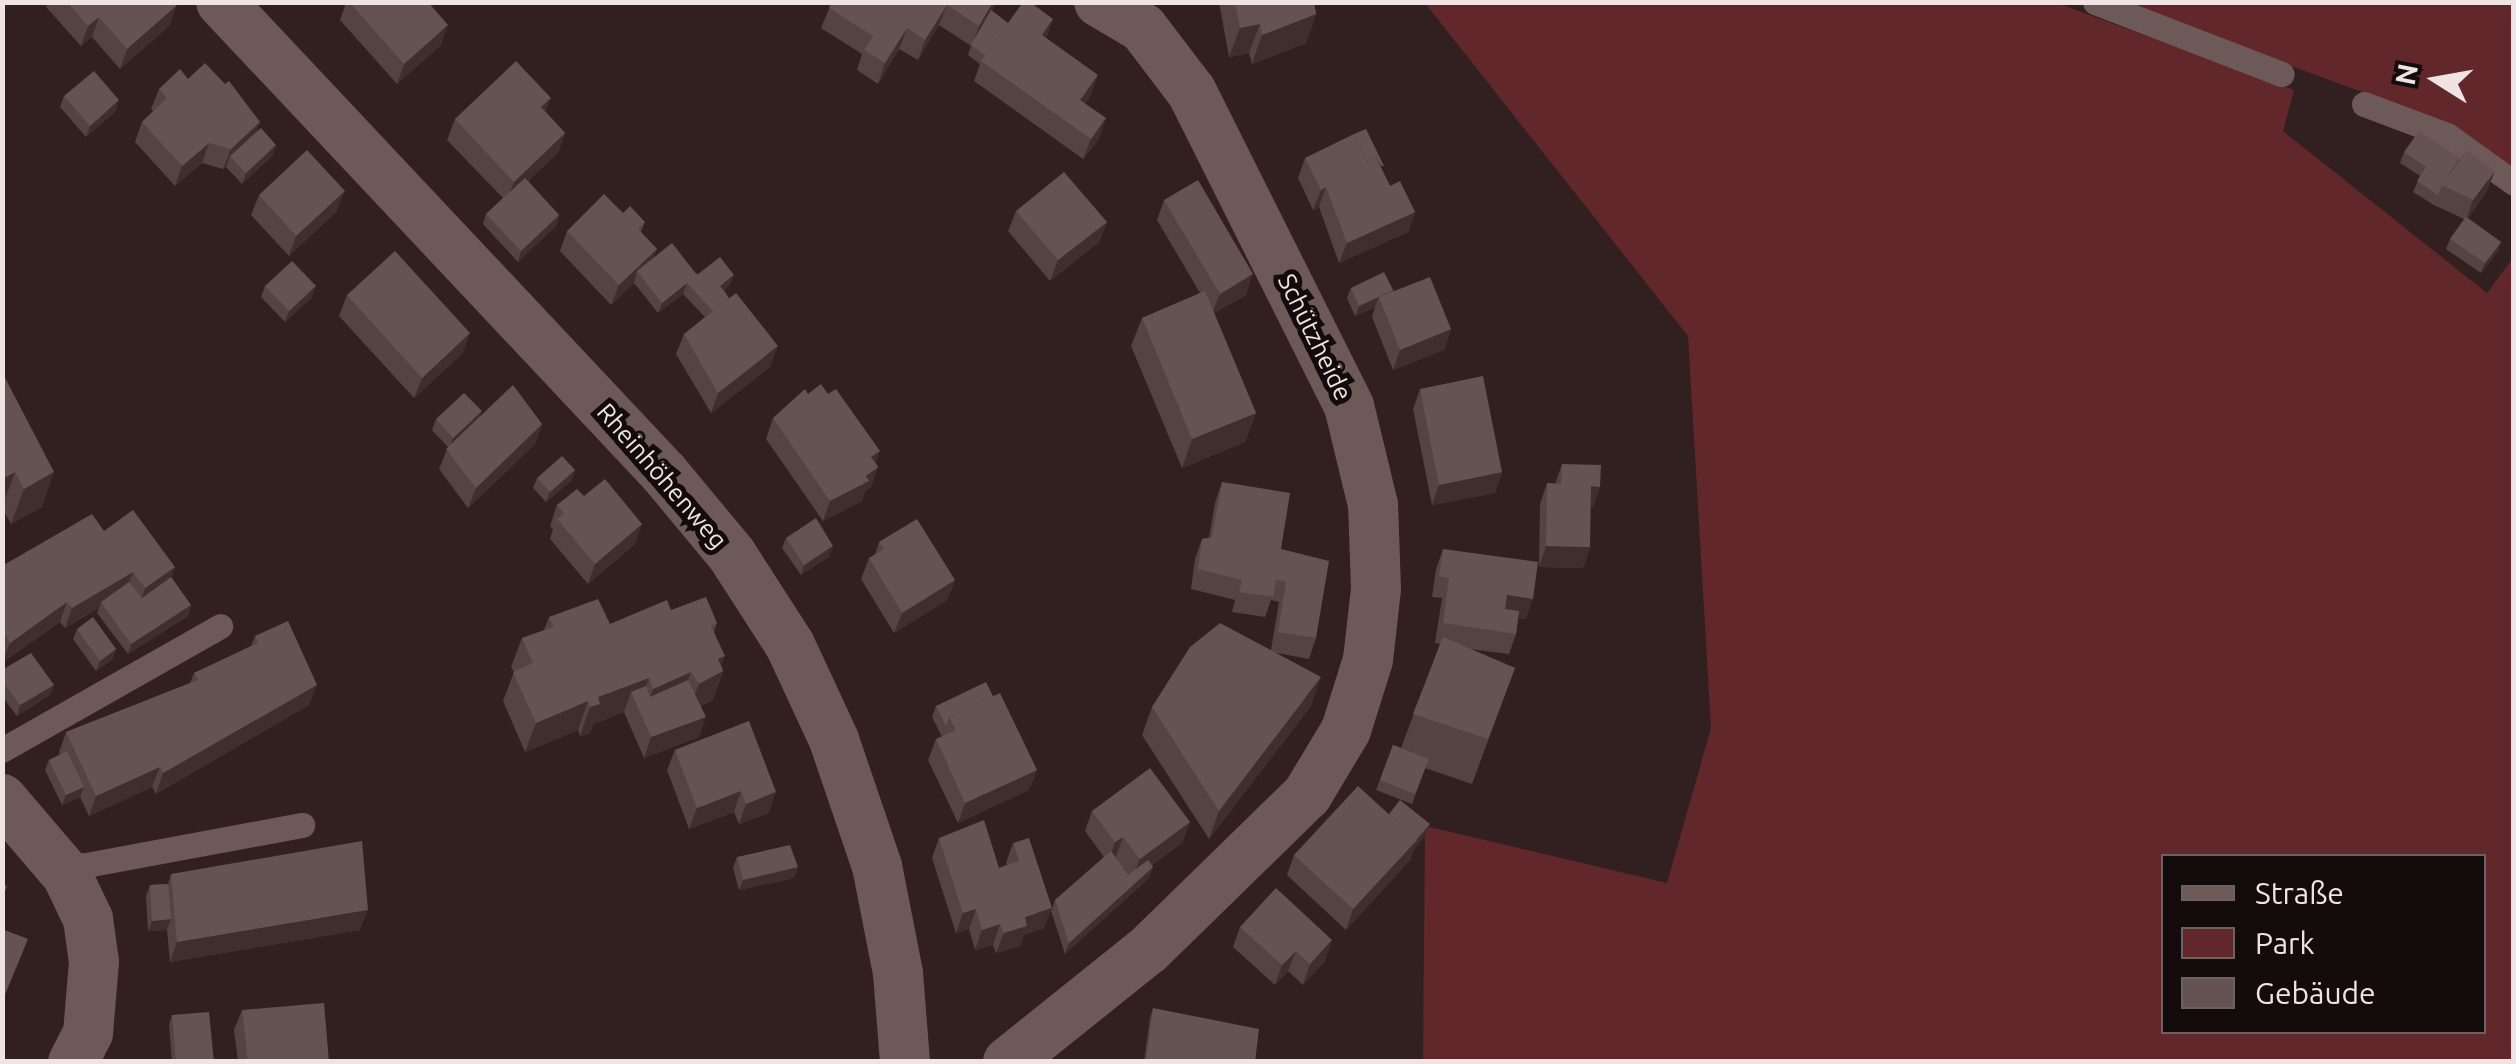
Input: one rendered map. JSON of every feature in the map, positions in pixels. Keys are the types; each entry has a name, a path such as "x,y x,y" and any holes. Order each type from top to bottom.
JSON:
{"street":[{"name":"Rheinhöhenweg","path":"221,2 664,473 732,555 780,630 834,740 876,866 898,973 905,1062"},
{"name":"Schützheide","path":"1008,1062 1148,950 1307,796 1346,730 1368,660 1376,589 1373,505 1349,406 1191,91 1144,15 1099,2"},
{"path":"2,799 67,875 88,918 94,962 88,1034 73,1062"}],"lane":[{"path":"2095,2 2282,74"},
{"path":"2364,104 2447,134 2514,183"},
{"path":"2,750 220,626"},
{"path":"67,875 86,865 302,825"}],"green space":[{"path":"1425,3 2057,3 2294,90 2283,131 2487,293 2513,258 2513,1061 1423,1062 1425,826 1667,883 1711,728 1688,336"},
{"path":"2121,3 2513,3 2513,171 2478,142 2435,119"}],"building":[{"path":"67,2 177,5 127,49 99,17 88,26"},
{"path":"349,2 428,2 448,25 404,64"},
{"path":"832,2 993,2 979,26 947,5 925,40 907,28 885,63 864,50 873,36 829,8"},
{"path":"1023,2 1030,2 1053,19 1042,35 1098,75 1080,100 1106,118 1091,139 981,61"},
{"path":"1235,2 1314,2 1316,14 1262,35 1260,24 1240,28"},
{"path":"991,10 1008,23 985,55 971,45"},
{"path":"516,61 551,98 541,107 565,133 514,182 455,119"},
{"path":"205,63 225,84 229,81 260,122 231,149 209,143 182,166 142,122 167,98 159,89 180,69 188,79"},
{"path":"94,71 119,100 90,126 64,96"},
{"path":"261,128 276,145 246,173 230,156"},
{"path":"1366,129 1384,166 1376,157 1367,162 1354,134"},
{"path":"2419,131 2460,158 2438,195 2417,181 2426,167 2404,152"},
{"path":"1354,134 1367,162 1376,157 1390,186 1400,181 1415,212 1347,243 1326,187 1321,190 1305,158"},
{"path":"307,150 345,191 296,236 259,195"},
{"path":"2466,150 2495,171 2473,200 2442,185"},
{"path":"1064,172 1107,222 1058,260 1016,211"},
{"path":"525,178 559,215 521,251 486,214"},
{"path":"1198,180 1253,274 1220,294 1164,200"},
{"path":"604,194 623,213 630,206 645,222 638,229 657,249 619,285 567,231"},
{"path":"2466,217 2501,242 2485,263 2450,239"},
{"path":"672,243 697,275 720,257 734,275 720,286 729,298 713,311 687,283 662,303 637,271"},
{"path":"395,251 470,333 422,378 347,295"},
{"path":"292,261 316,286 289,311 265,286"},
{"path":"1384,272 1393,290 1359,306 1351,288"},
{"path":"1430,277 1451,329 1400,350 1379,297"},
{"path":"1205,291 1256,413 1192,439 1142,318"},
{"path":"736,293 778,346 718,393 684,334"},
{"path":"2,372 54,472 24,489 15,472 2,479"},
{"path":"1483,376 1502,472 1439,485 1420,389"},
{"path":"821,384 828,394 836,389 880,451 871,457 878,467 866,476 869,481 830,501 773,418 805,389 808,394"},
{"path":"513,385 542,424 476,488 446,449"},
{"path":"464,393 482,411 453,438 436,419"},
{"path":"562,456 575,470 550,492 537,478"},
{"path":"1562,464 1601,465 1600,487 1591,486 1590,547 1546,546 1547,483 1561,484"},
{"path":"605,479 642,524 595,564 557,519 564,513 557,505 577,489 584,496"},
{"path":"1222,482 1290,493 1281,549 1329,561 1316,638 1278,632 1286,582 1276,580 1273,597 1239,592 1242,580 1198,569 1202,539 1212,537"},
{"path":"133,510 175,567 145,588 133,572 72,608 67,602 10,643 6,636 2,639 2,566 92,514 104,531"},
{"path":"816,518 833,546 804,565 786,538"},
{"path":"917,519 955,580 902,613 869,558 884,549 879,542"},
{"path":"1443,549 1538,562 1533,599 1507,595 1505,609 1519,611 1516,634 1443,623 1449,578 1439,576"},
{"path":"171,577 191,605 131,644 101,602 129,582 142,598"},
{"path":"706,597 717,623 711,626 725,656 718,659 723,671 699,684 691,672 653,689 649,678 598,697 600,704 590,707 588,701 536,723 513,672 533,663 522,638 554,627 549,617 598,599 610,624 667,600 671,610"},
{"path":"93,617 116,649 100,661 77,629"},
{"path":"288,621 317,685 163,773 160,767 96,796 66,732 198,680 194,673 258,643 255,636"},
{"path":"1220,623 1321,677 1219,811 1152,707 1190,647"},
{"path":"1443,637 1515,668 1488,739 1413,714"},
{"path":"31,653 54,685 20,705 2,680 2,670"},
{"path":"688,680 706,717 651,737 631,692 646,686 650,697"},
{"path":"986,682 993,696 949,717 946,726 936,706"},
{"path":"1000,693 1037,770 965,803 936,739 956,730 949,717"},
{"path":"749,721 776,792 746,804 741,791 697,808 675,750"},
{"path":"1393,745 1429,759 1415,794 1380,780"},
{"path":"67,751 84,787 66,795 49,760"},
{"path":"1150,768 1190,822 1140,859 1123,837 1115,842 1092,811"},
{"path":"1358,786 1417,840 1353,909 1294,855"},
{"path":"1400,800 1430,824 1416,840 1389,814"},
{"path":"984,820 999,868 1019,861 1013,843 1029,838 1052,908 1025,917 1027,926 1004,933 1000,924 982,930 976,909 963,913 939,838"},
{"path":"362,841 368,910 177,942 171,874"},
{"path":"790,845 798,867 743,880 737,857"},
{"path":"1111,851 1128,875 1148,860 1153,867 1069,943 1055,900"},
{"path":"168,884 171,919 152,921 150,885"},
{"path":"1276,888 1332,940 1310,964 1296,951 1282,965 1240,927"},
{"path":"2,929 28,939 2,1002"},
{"path":"324,1003 329,1062 248,1062 242,1010"},
{"path":"1153,1008 1259,1029 1255,1062 1146,1062"},
{"path":"209,1012 214,1062 176,1062 172,1015"}]}
